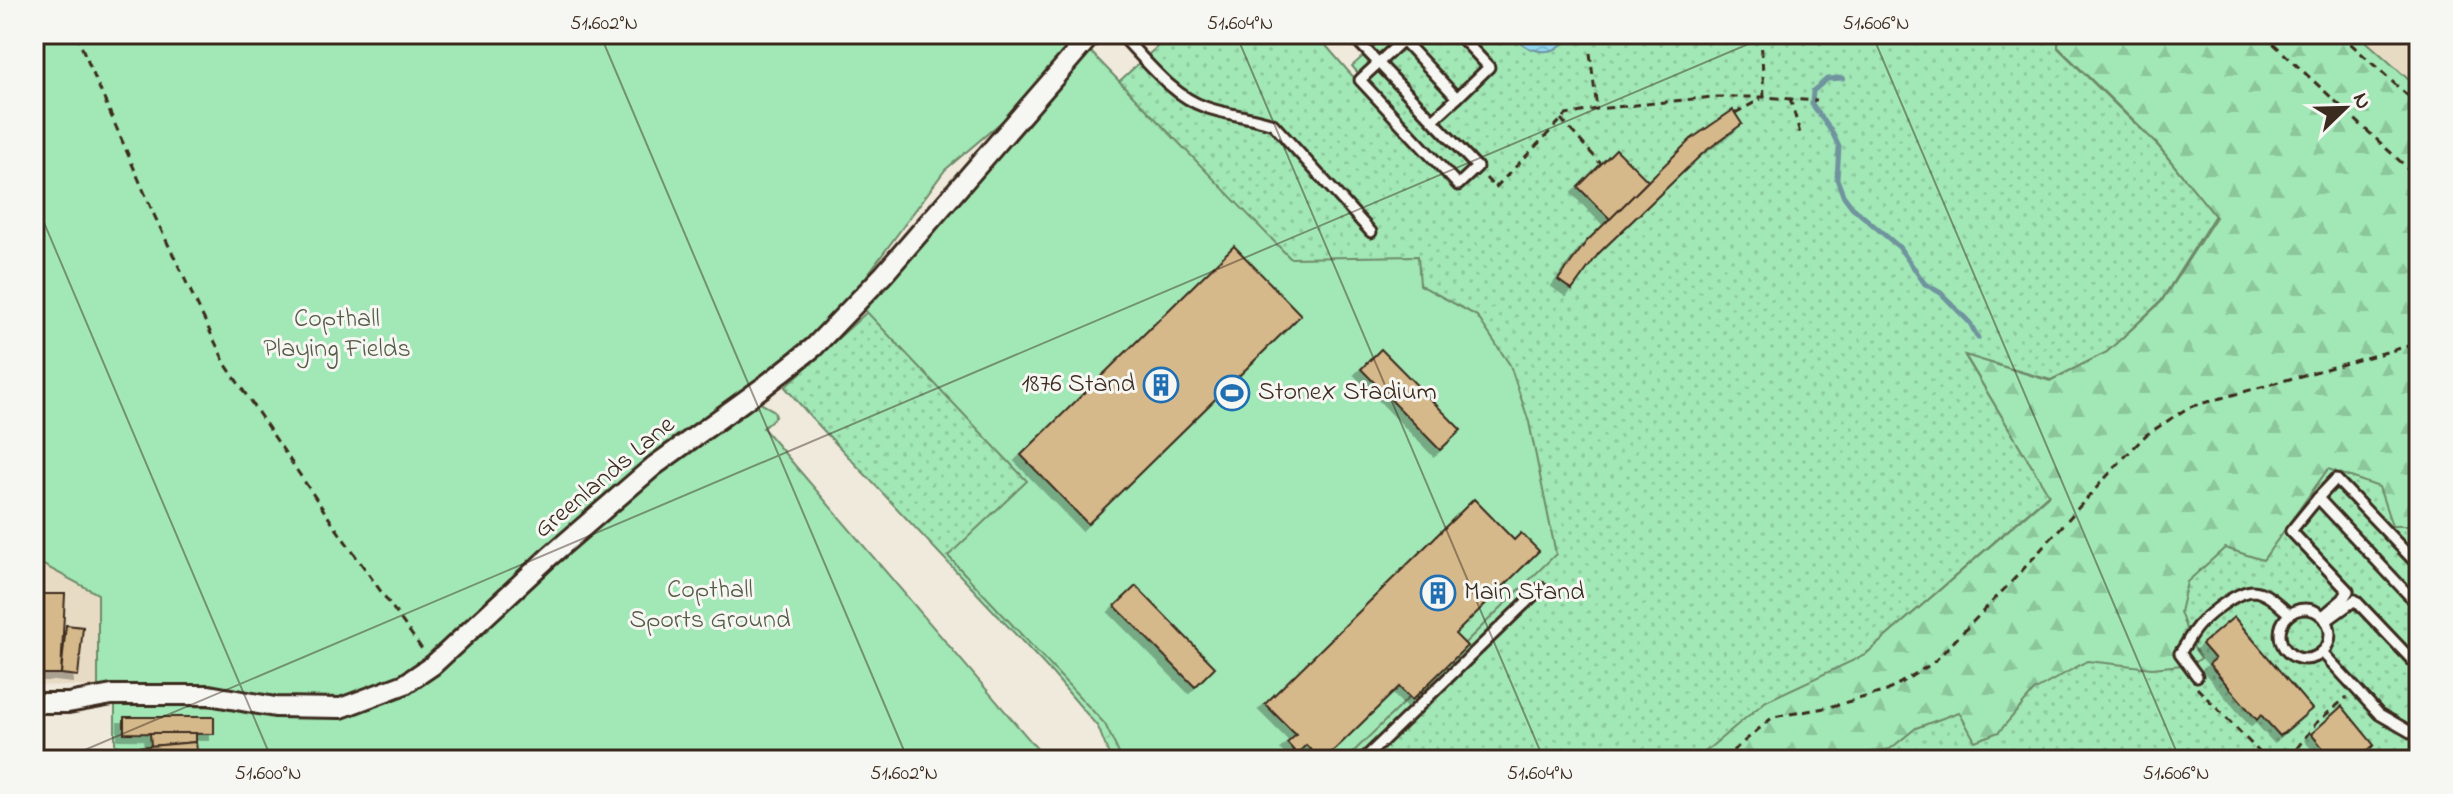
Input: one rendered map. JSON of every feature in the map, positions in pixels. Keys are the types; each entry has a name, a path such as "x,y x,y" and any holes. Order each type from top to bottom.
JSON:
{"street":[{"name":"Greenlands Lane","path":"34,703 68,703 112,695 209,695 275,707 341,708 405,684 433,665 549,557 654,466 814,347 884,274 1092,34"}],"lane":[{"path":"1120,34 1166,82 1185,97 1206,108 1252,116 1273,124 1371,232"},
{"path":"1351,34 1379,62 1477,167 1458,185 1360,80 1379,62 1403,40 1457,98"},
{"path":"1433,120 1489,67 1458,34"},
{"path":"2325,618 2348,591 2291,531 2336,479 2419,566"},
{"path":"2318,498 2419,606"},
{"path":"1363,760 1541,588"},
{"path":"2194,679 2180,653 2195,629 2212,613 2242,594 2253,591 2267,595 2289,614"},
{"path":"2325,618 2355,600 2413,661 2419,657"},
{"path":"2308,609 2325,618 2330,638 2322,652 2307,659 2291,654 2285,648 2280,632 2289,614 2308,609"},
{"path":"2322,652 2379,714 2419,737"}],"path":[{"path":"76,34 155,217 226,365 433,665"},
{"path":"1761,34 1764,97"},
{"path":"2263,34 2419,182"},
{"path":"2340,34 2419,106"},
{"path":"1590,53 1597,109"},
{"path":"1473,170 1481,173 1495,188 1566,115 1713,97 1817,101"},
{"path":"1735,113 1764,97"},
{"path":"1790,98 1801,137"},
{"path":"1561,119 1601,164"},
{"path":"1722,760 1773,717 1825,708 1887,691 1933,663 2146,435 2189,407 2419,343"},
{"path":"2194,679 2267,760"},
{"path":"2288,760 2316,723 2356,689"}],"shaded area":[{"path":"2359,34 2419,34 2419,88"},
{"path":"34,560 98,594 98,687 34,685"}],"green space":[{"name":"Copthall Playing Fields","path":"34,34 1093,34 1060,72 945,170 814,347 762,388 760,403 773,410 776,416 763,428 1039,751 1043,760 129,760 129,749 115,745 115,705 98,687 98,594 34,560","holes":["369,698 312,709 138,705"]},
{"path":"1171,34 1316,34 1443,174 1352,66 1388,34 2059,34 2058,48 2159,147 2215,215 2161,301 2106,353 2051,380 1965,356 2049,494 1865,655 2343,449 2419,493 2419,760 1111,760 1098,727 1052,673 785,387"},
{"path":"2059,34 2358,34 2419,89 2419,526 2392,526 2379,487 2328,469 2263,560 2225,548 2187,582 2180,612 2192,645 2201,658 2193,664 2152,668 2087,661 2034,691 1999,732 1975,741 1959,712 1916,728 1890,749 1861,754 1852,760 1695,760 1766,701 1865,655 2049,495 1965,355 2050,381 2107,352 2161,302 2216,217 2157,144 2058,47"},
{"name":"StoneX Stadium","path":"1090,51 1290,258 1418,256 1420,285 1477,316 1510,365 1529,422 1556,554 1345,760 1122,760 1105,724 948,556 1027,481 863,308"}],"water":[{"path":"1515,34 1568,34 1556,49 1542,51 1529,48"}],"building":[{"path":"1733,110 1742,124 1703,153 1599,253 1572,290 1558,280 1587,241 1691,139"},
{"path":"1616,149 1648,181 1610,219 1578,187"},
{"name":"1876 Stand","path":"1234,246 1301,315 1088,524 1021,455"},
{"path":"1381,349 1461,430 1440,450 1361,369"},
{"name":"Main Stand","path":"1474,499 1514,540 1521,533 1539,551 1455,634 1467,646 1412,700 1399,687 1324,760 1306,745 1297,754 1287,743 1296,735 1265,704"},
{"path":"1136,586 1215,667 1195,687 1115,606"},
{"path":"38,594 65,594 61,674 38,674"},
{"path":"2234,617 2312,709 2280,736 2261,715 2257,720 2209,664 2215,659 2202,644"},
{"path":"66,625 83,627 78,676 61,674"},
{"path":"2342,706 2374,745 2356,760 2333,760 2311,734"},
{"path":"124,717 214,717 214,734 124,733"},
{"path":"150,733 196,733 196,742 151,746"},
{"path":"196,742 198,760 138,760 138,747"}],"waterway":[{"path":"1843,78 1827,79 1813,91 1812,104 1839,147 1837,179 1843,195 1852,207 1899,247 1925,284 1941,293 1970,323 1978,338"}],"place":[{"name":"1876 Stand","path":"1161,385"},
{"name":"StoneX Stadium","path":"1232,393"},
{"name":"Main Stand","path":"1438,593"}],"park label":[{"name":"Copthall Sports Ground","path":"710,606"}]}
